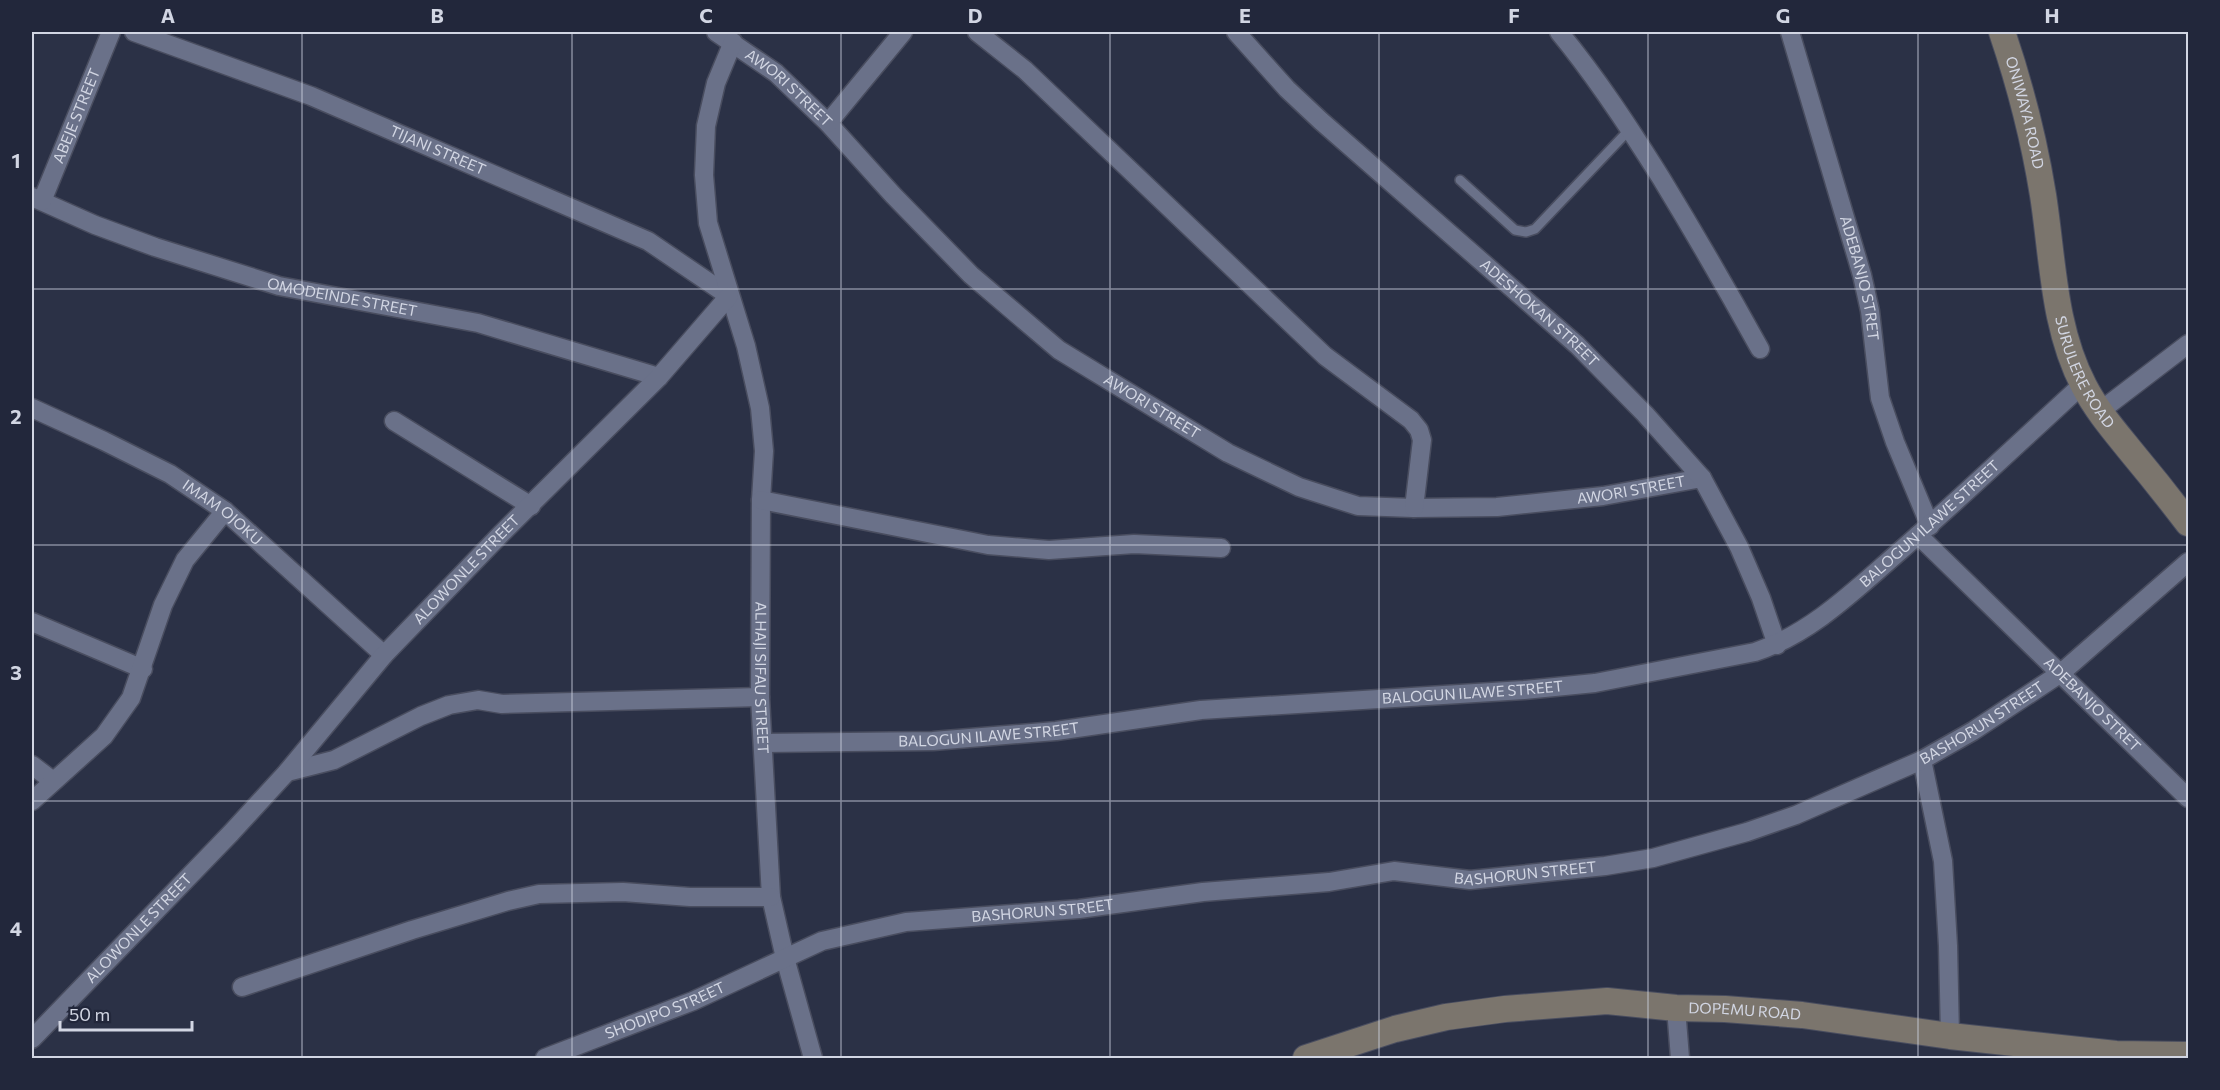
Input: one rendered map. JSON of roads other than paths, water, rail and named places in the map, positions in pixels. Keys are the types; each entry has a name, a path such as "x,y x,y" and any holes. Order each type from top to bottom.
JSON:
{"main road":[{"name":"ONIWAYA ROAD","path":"2002,32 2018,78 2043,194"},
{"name":"SURULERE ROAD","path":"2043,194 2054,284 2065,340 2083,384 2099,412 2188,523"},
{"name":"DOPEMU ROAD","path":"1306,1059 1395,1029 1446,1017 1505,1009 1607,1001 1676,1008 1802,1015 2116,1056 2188,1055"}],"street":[{"name":"ABEJE STREET","path":"37,199 111,32"},
{"name":"TIJANI STREET","path":"134,32 311,96 648,241 729,296"},
{"name":"AWORI STREET","path":"716,32 776,73 828,123 893,195 971,275 1059,350 1228,453 1299,487 1359,506 1497,507 1603,496 1702,478"},
{"path":"828,123 903,32"},
{"path":"976,32 1025,70 1325,356 1411,420 1419,430 1422,441 1414,508"},
{"name":"ADESHOKAN STREET","path":"1236,32 1287,89 1312,113 1577,345 1645,414 1702,478 1739,547 1761,598 1777,645"},
{"path":"1559,32 1589,68 1630,129 1710,258 1760,349"},
{"name":"ADEBANJO STRET","path":"1790,32 1862,275 1870,310 1880,398 1924,530 2061,673 2188,798"},
{"path":"729,296 708,223 704,175 706,126 716,83 733,42"},
{"name":"OMODEINDE STREET","path":"37,199 96,225 155,247 279,286 478,323 659,378"},
{"name":"ALOWONLE STREET","path":"32,1039 120,950 287,772 384,656 659,378 729,296"},
{"name":"ALHAJI SIFAU STREET","path":"729,296 746,346 760,408 764,451 761,500 760,697 771,897 784,958 813,1059"},
{"path":"2099,412 2188,344"},
{"name":"BALOGUN ILAWE STREET","path":"764,743 933,741 1056,731 1201,710 1524,690 1595,683 1755,652 1777,645 1836,607 1924,530 2083,384"},
{"name":"IMAM OJOKU","path":"32,408 170,474 225,511 384,656"},
{"path":"394,421 531,506"},
{"path":"761,500 988,545 1050,550 1134,544 1221,548"},
{"path":"32,801 104,736 131,698 163,604 185,560 225,511"},
{"name":"BASHORUN STREET","path":"784,958 822,941 906,922 1079,909 1203,892 1329,882 1394,871 1470,880 1605,866 1653,858 1747,832 1796,815 1922,760 1973,731 2061,673 2188,562"},
{"path":"32,622 142,669"},
{"path":"287,772 334,760 421,716 449,705 478,700 502,704 760,697"},
{"path":"1922,760 1943,861 1950,1036"},
{"path":"32,765 53,781"},
{"path":"242,987 412,930 539,894 623,892 690,897 771,897"},
{"name":"SHODIPO STREET","path":"545,1059 693,1001 784,958"},
{"path":"1676,1008 1680,1059"}],"lane":[{"path":"1460,180 1515,230 1526,232 1535,229 1630,129"}]}
